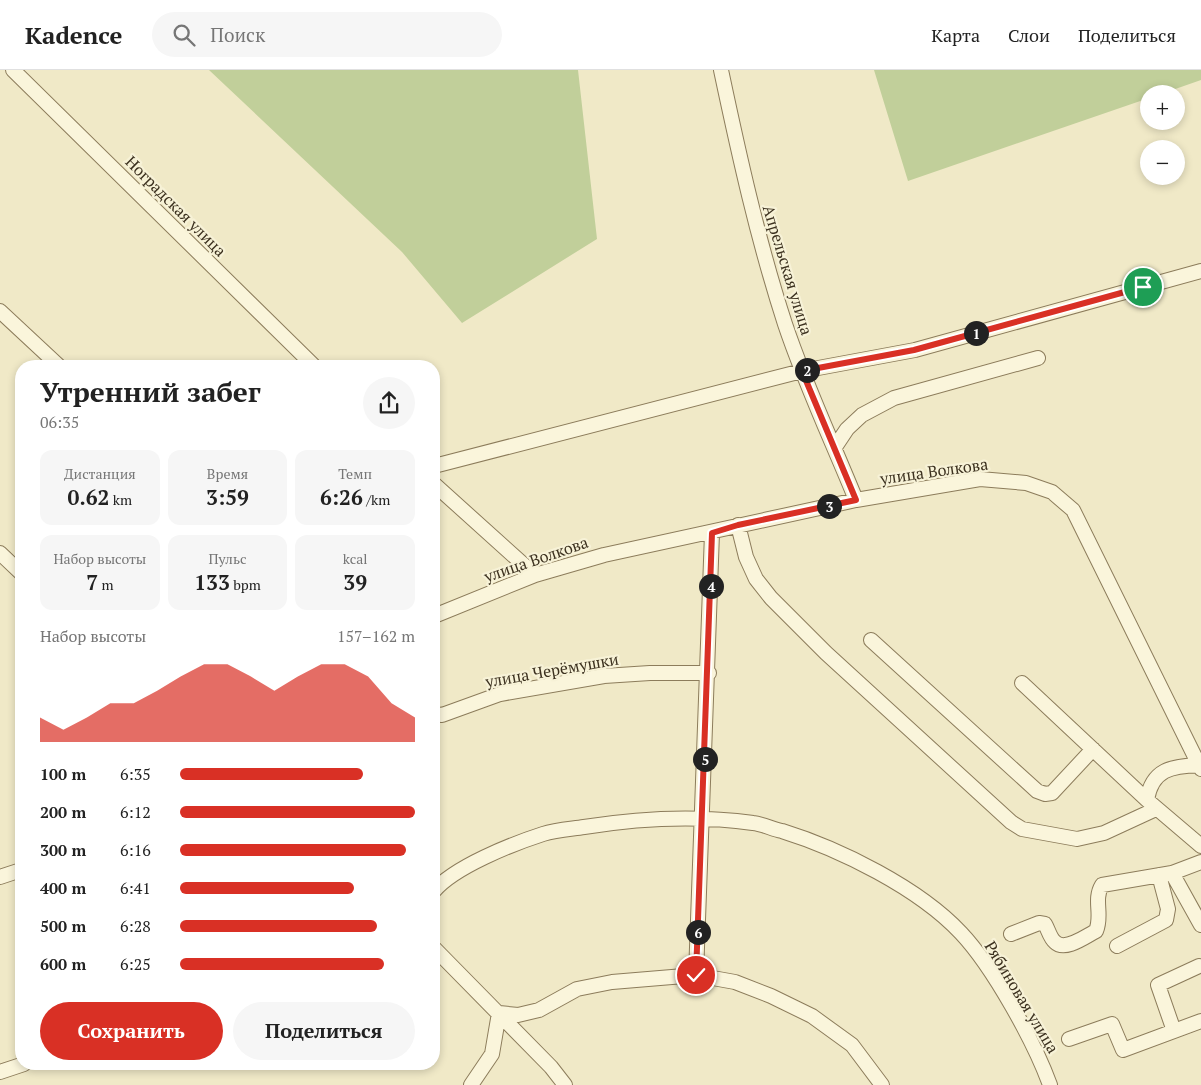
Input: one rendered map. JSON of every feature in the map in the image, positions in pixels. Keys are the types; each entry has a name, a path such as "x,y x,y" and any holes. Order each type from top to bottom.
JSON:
{"street":[{"name":"Ноградская улица","path":"13,70 308,360"},
{"name":"Апрельская улица","path":"721,70 749,199 785,324 802,371 856,500"},
{"path":"440,464 802,371 914,350 1201,271"},
{"path":"0,311 53,360"},
{"path":"834,447 847,429 862,415 894,398 1038,358"},
{"name":"улица Волкова","path":"440,614 535,575 604,555 712,533 738,525 856,500 980,479 1026,483 1052,492 1073,510 1200,767 1173,766 1159,775 1149,788 1151,804"},
{"path":"440,489 535,575"},
{"path":"738,525 746,558 756,579 771,598 826,653 1011,822 1022,829 1077,839 1104,833 1151,804"},
{"path":"696,975 709,673 712,533"},
{"path":"0,553 15,567"},
{"path":"871,640 1037,791 1045,794 1052,793 1093,749"},
{"name":"улица Черёмушки","path":"440,715 500,694 604,676 650,673 709,673"},
{"path":"1022,683 1151,804 1201,846"},
{"name":"Рябиновая улица","path":"440,884 493,853 544,834 652,818 702,818 755,823 811,840 862,863 930,906 961,933 988,968 1020,1023 1050,1085"},
{"path":"1012,934 1039,923 1044,924 1054,941 1061,946 1068,945 1096,931 1100,922 1097,894 1102,885 1165,874 1201,862"},
{"path":"0,877 15,872"},
{"path":"1165,874 1201,925"},
{"path":"1117,946 1166,920 1168,909 1165,874"},
{"path":"440,954 551,1067 565,1085"},
{"path":"1174,1031 1158,985 1200,966"},
{"path":"499,1013 518,1015 539,1010 577,989 612,982 696,975 734,982 771,996 812,1016 852,1045 882,1085"},
{"path":"472,1085 492,1054 499,1013"},
{"path":"1069,1040 1112,1024 1123,1050 1201,1021"},
{"path":"0,1072 15,1067"}],"green space":[{"path":"209,70 578,70 597,239 462,323 402,252"},
{"path":"874,70 1201,70 1201,80 1185,86 1140,85 1140,101 908,181"}],"route":[{"path":"696,975 709,673 712,533 738,525 856,500 802,371 914,350 1143,287"}]}
